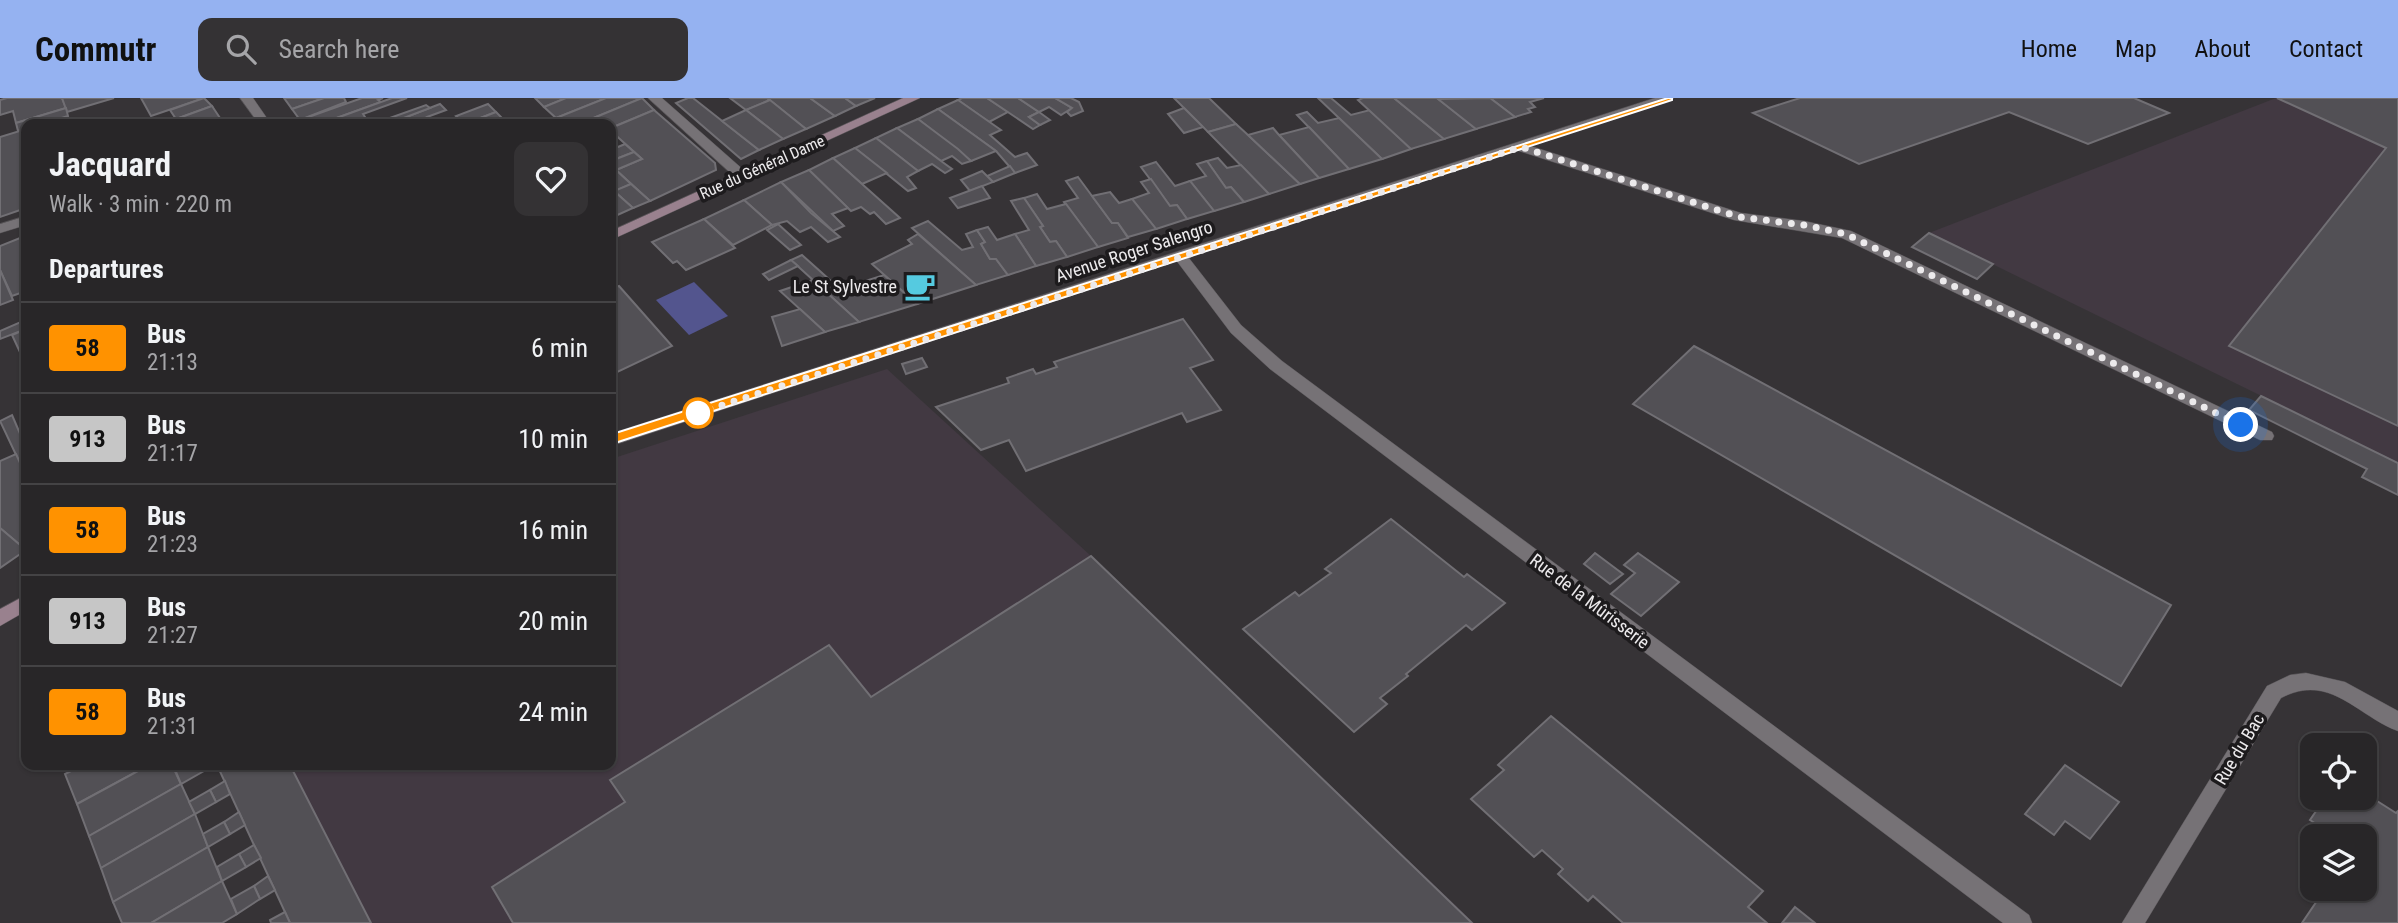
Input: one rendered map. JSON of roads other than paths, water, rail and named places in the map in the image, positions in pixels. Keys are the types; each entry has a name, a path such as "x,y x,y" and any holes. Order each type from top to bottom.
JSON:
{"street":[{"path":"246,98 261,119"},
{"path":"654,98 742,176"},
{"name":"Rue du Général Dame","path":"616,234 914,98"},
{"name":"Avenue Roger Salengro","path":"616,438 1668,98"},
{"path":"1521,147 1739,217 1804,225 1846,234 2266,436"},
{"path":"0,229 21,222"},
{"name":"Rue de la Mûrisserie","path":"1180,256 1236,329 1276,365 2021,923"},
{"path":"0,618 21,604"},
{"name":"Rue du Bac","path":"2133,923 2274,692 2286,683 2315,680 2335,686 2398,722"}],"water":[{"path":"694,282 728,316 689,335 656,300"}],"place":[{"name":"Le St Sylvestre","path":"920,286"}]}
